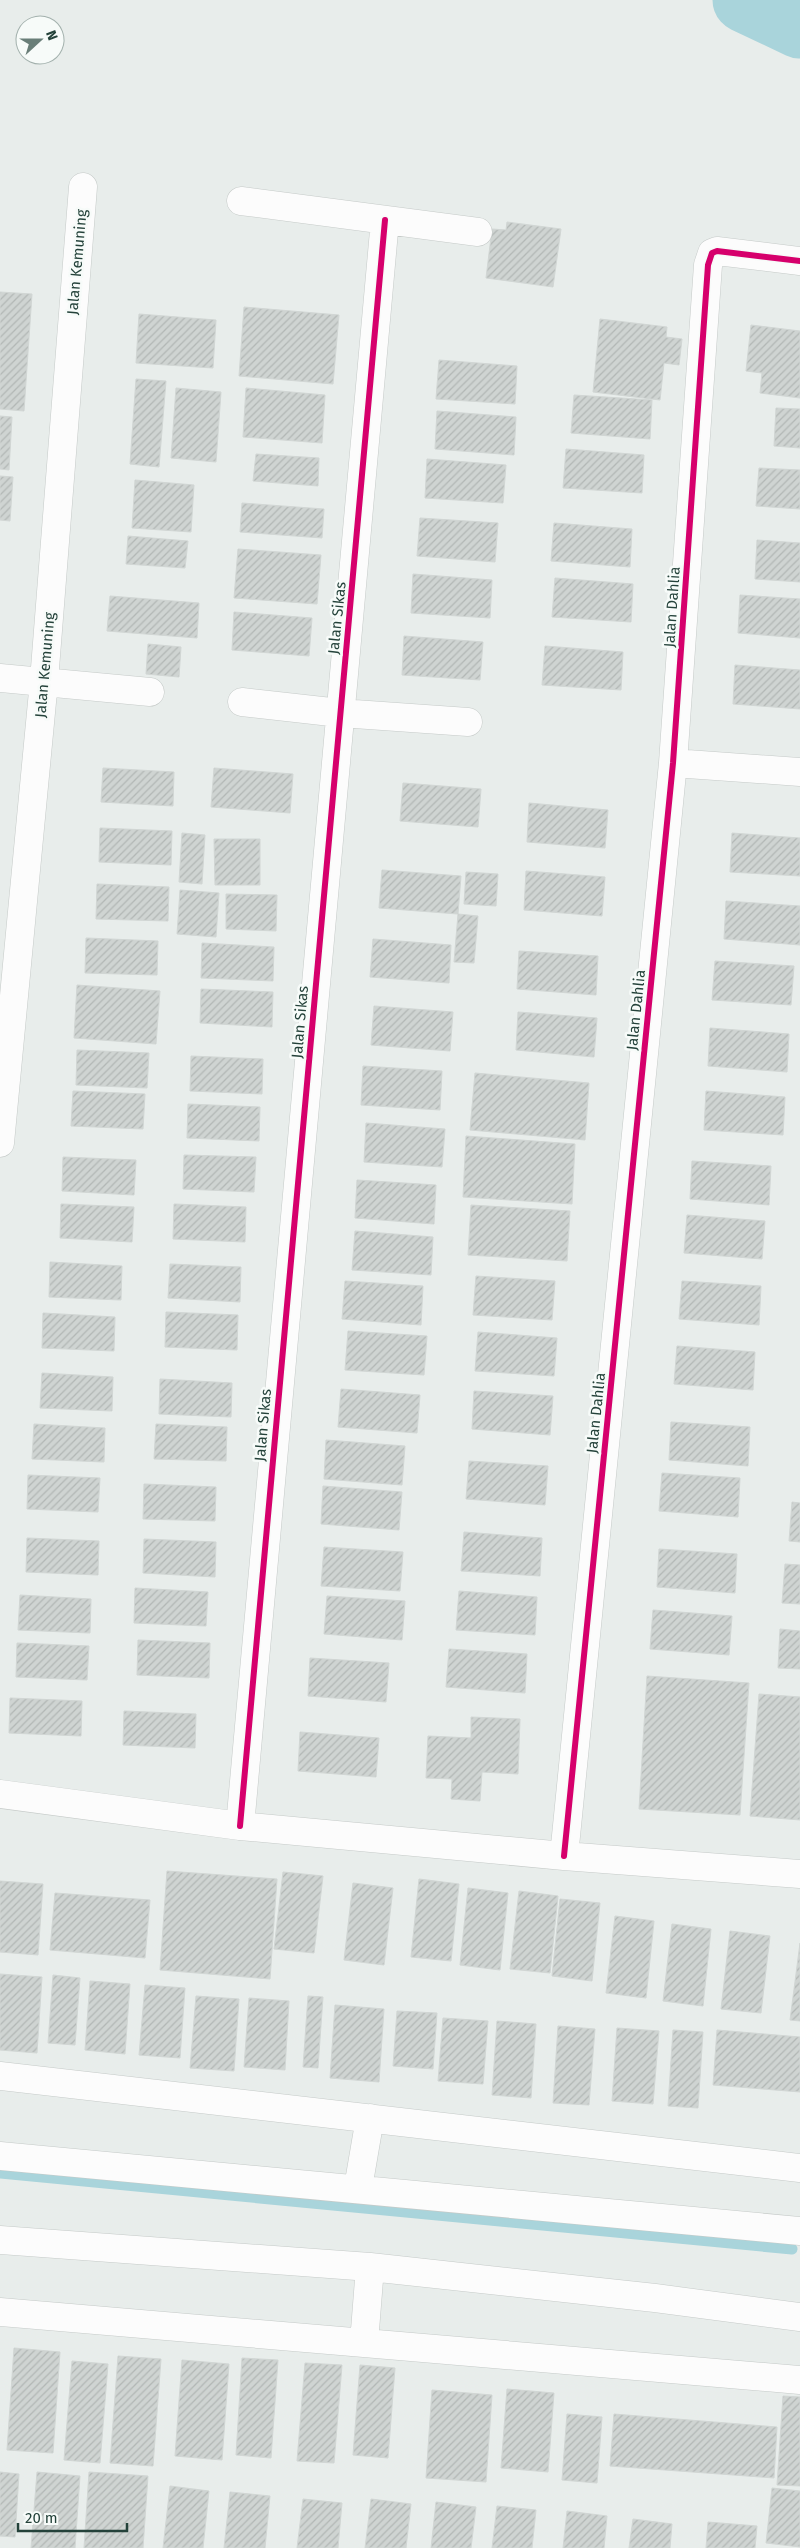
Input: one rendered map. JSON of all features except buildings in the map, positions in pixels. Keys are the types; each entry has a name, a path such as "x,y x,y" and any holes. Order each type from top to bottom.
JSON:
{"street":[{"name":"Jalan Kemuning","path":"0,1143 44,681 83,187"},
{"path":"241,201 478,232"},
{"name":"Jalan Sikas","path":"240,1826 386,220"},
{"name":"Jalan Dahlia","path":"564,1856 673,763 710,259 717,251 800,261"},
{"path":"0,678 150,692"},
{"path":"242,702 468,722"},
{"path":"673,763 800,772"},
{"path":"0,1794 240,1826 564,1856 800,1874"},
{"path":"0,2076 800,2168"},
{"path":"358,2188 370,2118"},
{"path":"0,2156 358,2188 800,2231"},
{"path":"0,2240 370,2267 655,2298 800,2317"},
{"path":"364,2343 370,2267"},
{"path":"0,2312 800,2380"}],"waterway":[{"path":"745,0 800,26"},
{"path":"0,2173 792,2249"}],"cycle path":[{"path":"240,1826 385,220"},
{"path":"564,1856 673,763 708,265 712,253 717,251 800,261"}]}
